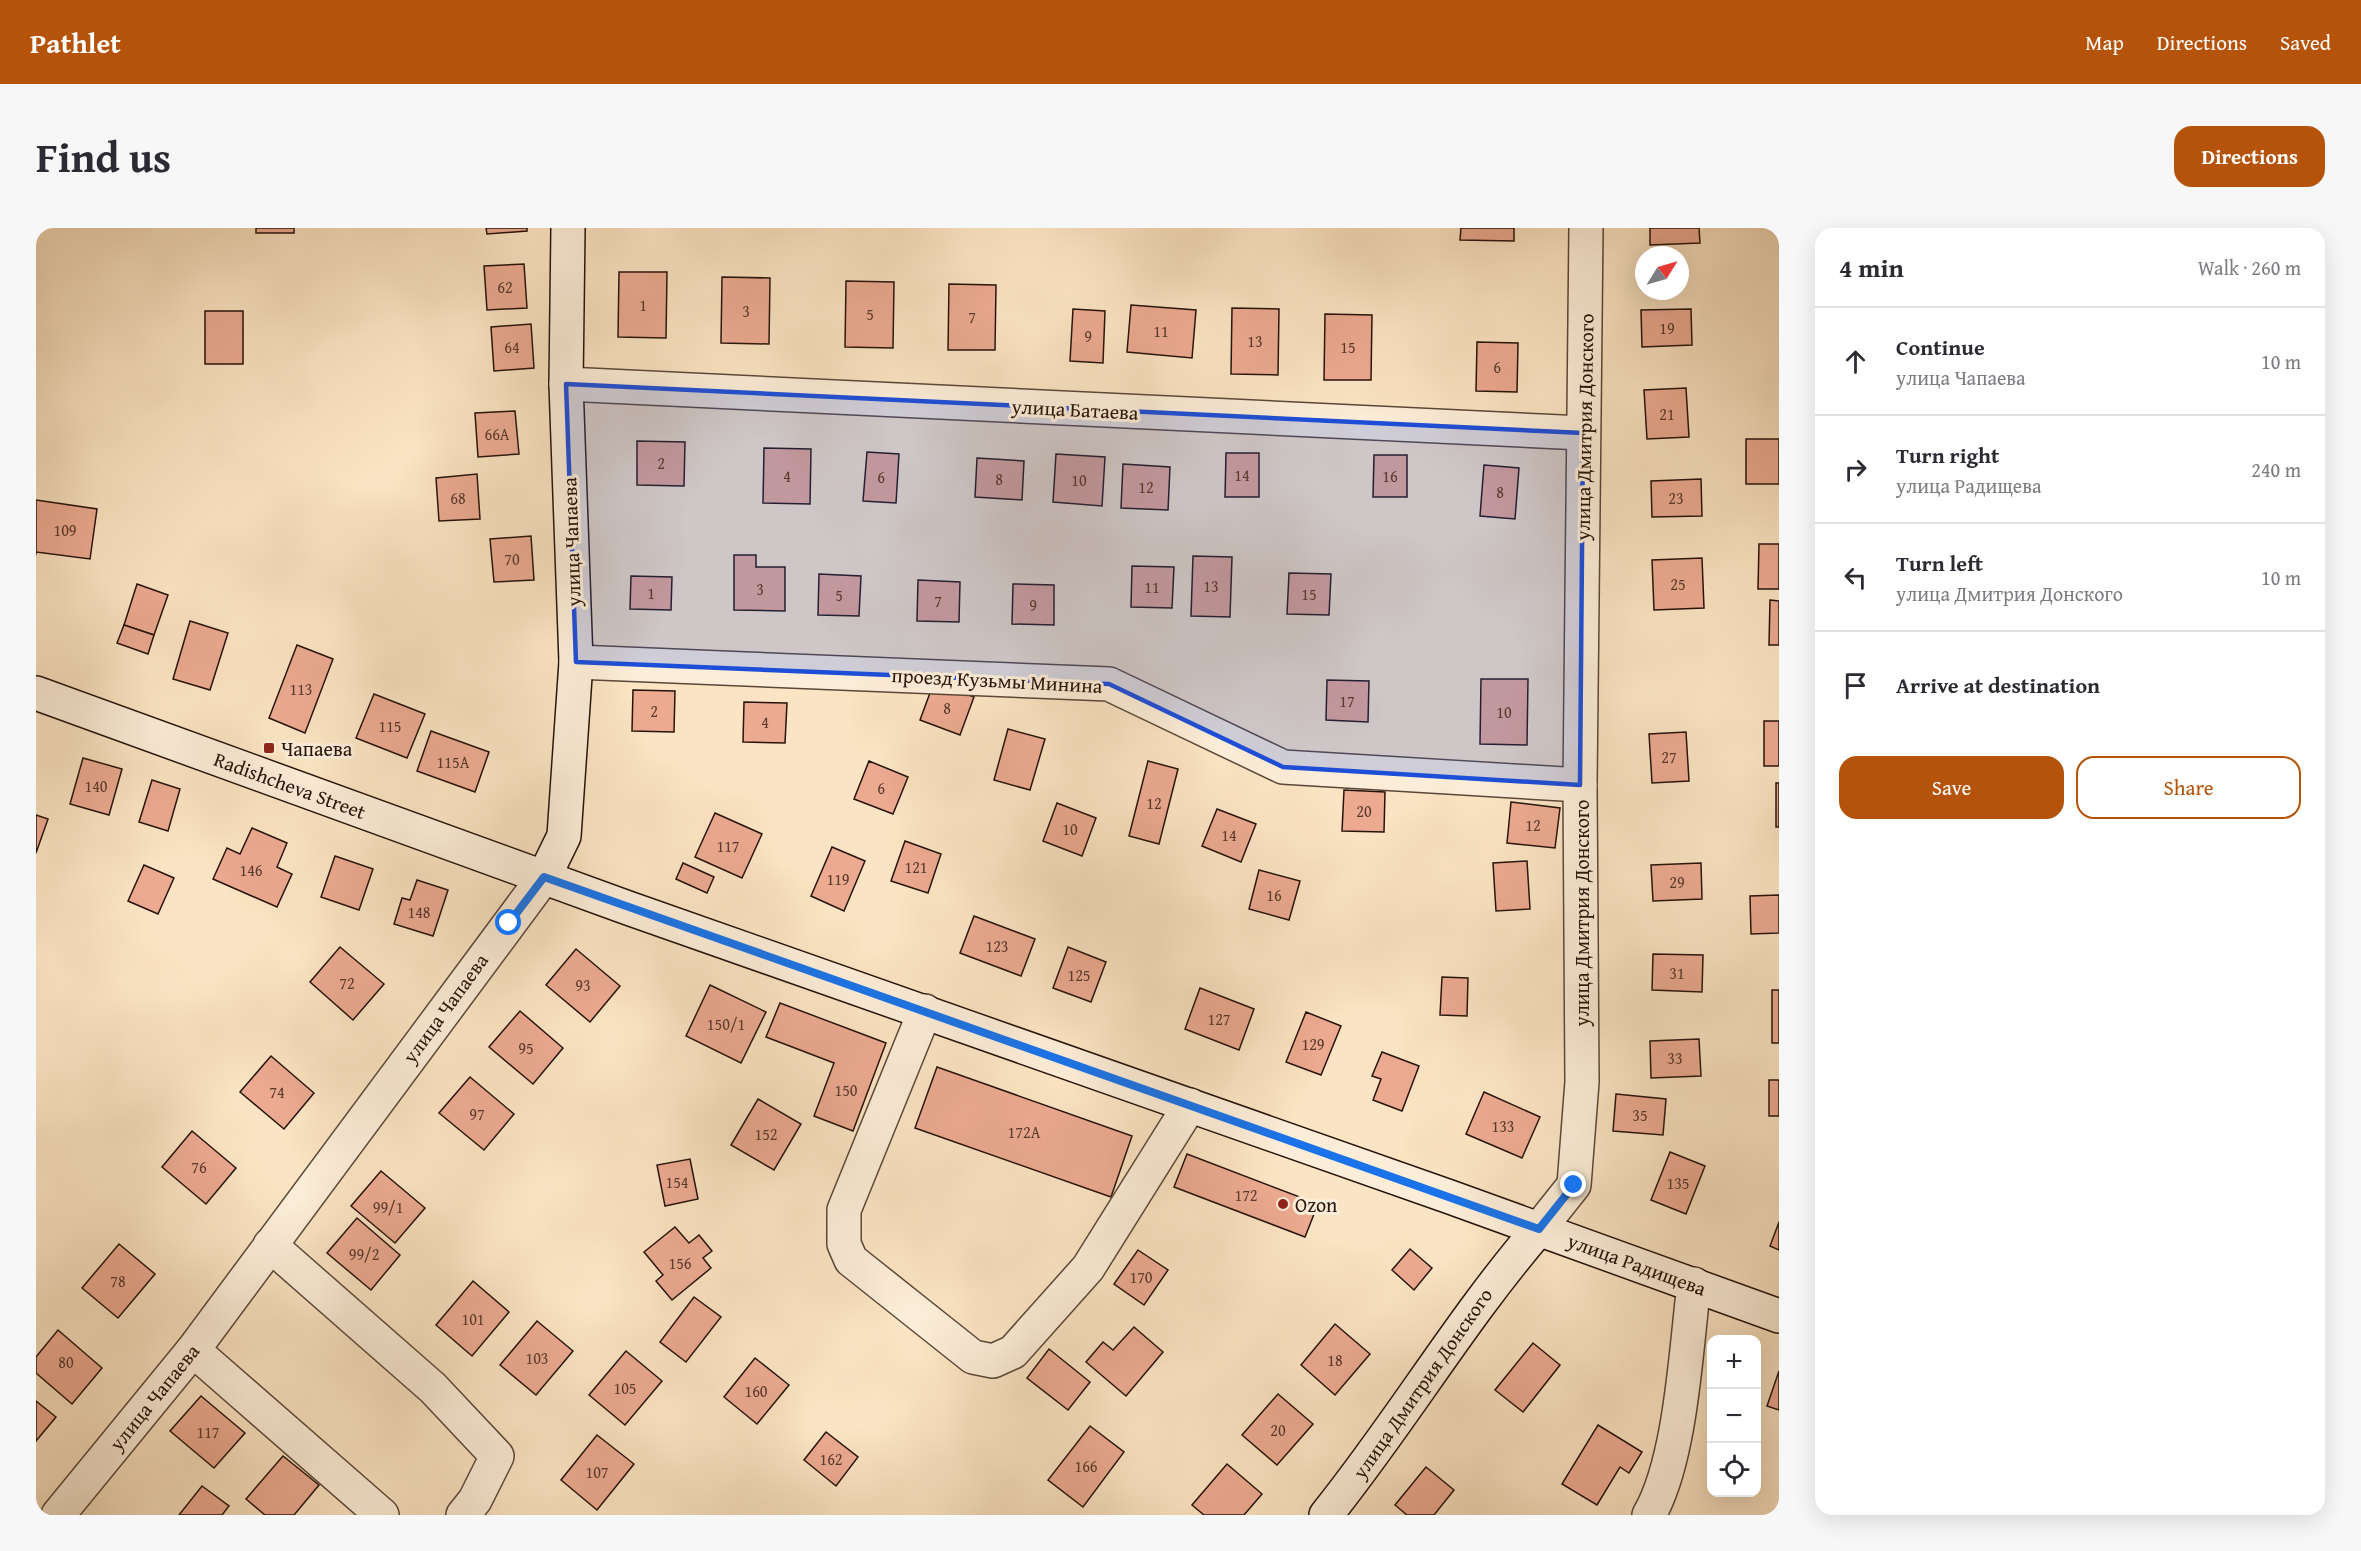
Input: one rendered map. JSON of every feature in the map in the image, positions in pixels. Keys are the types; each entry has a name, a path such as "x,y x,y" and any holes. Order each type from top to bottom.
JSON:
{"street":[{"name":"улица Чапаева","path":"58,1515 193,1350 544,877 564,836 576,662 566,384 568,228"},
{"name":"улица Дмитрия Донского","path":"1326,1515 1363,1470 1498,1276 1574,1185 1582,1082 1580,785 1587,228"},
{"name":"улица Батаева","path":"566,384 1583,433"},
{"name":"проезд Кузьмы Минина","path":"576,662 1109,684 1283,767 1580,785"},
{"name":"Radishcheva Street","path":"36,693 544,877"},
{"name":"улица Радищева","path":"544,877 1694,1284 1779,1317"},
{"path":"925,1011 844,1210 844,1244 851,1260 973,1357 993,1361 1013,1352 1088,1268 1190,1105"},
{"path":"270,1245 433,1388 497,1456 475,1500 463,1515"},
{"path":"1648,1515 1657,1500 1674,1440 1694,1284"},
{"path":"193,1350 382,1515"}],"highlighted area":[{"path":"566,384 1583,433 1580,785 1283,767 1109,684 576,662"}],"building":[{"path":"256,228 294,228 294,233 256,233"},
{"path":"486,228 527,228 527,231 487,234"},
{"path":"1461,228 1514,228 1514,241 1460,240"},
{"path":"1650,228 1699,228 1700,243 1650,245"},
{"path":"524,264 527,308 487,310 484,266"},
{"path":"619,272 667,272 666,338 618,337"},
{"path":"722,277 770,278 769,344 721,343"},
{"path":"846,281 894,282 893,348 845,347"},
{"path":"949,284 996,285 995,350 948,350"},
{"path":"1131,305 1196,310 1192,358 1127,352"},
{"path":"1232,308 1279,309 1278,375 1231,374"},
{"path":"1073,309 1105,311 1103,363 1070,361"},
{"path":"1691,309 1692,345 1642,347 1641,310"},
{"path":"205,311 243,311 243,364 205,364"},
{"path":"1325,314 1372,315 1371,380 1324,380"},
{"path":"531,324 534,368 494,371 491,327"},
{"path":"1477,342 1518,343 1517,392 1476,391"},
{"path":"1686,388 1689,437 1647,439 1644,390"},
{"path":"515,411 519,454 478,457 475,413"},
{"path":"1746,439 1779,439 1779,484 1746,484"},
{"path":"637,441 685,442 684,486 637,485"},
{"path":"764,448 811,449 810,504 763,503"},
{"path":"867,452 899,454 896,503 863,501"},
{"path":"1226,453 1259,453 1259,497 1225,497"},
{"path":"1056,454 1105,457 1102,506 1053,502"},
{"path":"1374,455 1407,455 1407,497 1373,497"},
{"path":"977,458 1024,461 1022,500 975,497"},
{"path":"1123,464 1170,467 1168,510 1121,508"},
{"path":"1484,465 1519,468 1515,519 1480,516"},
{"path":"477,474 480,519 439,521 436,478"},
{"path":"1701,479 1702,516 1652,517 1651,481"},
{"path":"36,500 97,509 90,559 36,552"},
{"path":"531,536 534,580 494,582 490,539"},
{"path":"1759,544 1779,544 1779,589 1758,589"},
{"path":"734,555 756,555 756,567 785,567 785,611 734,610"},
{"path":"1193,556 1232,557 1230,617 1191,616"},
{"path":"1702,558 1704,608 1654,610 1652,560"},
{"path":"1132,566 1174,567 1172,608 1131,607"},
{"path":"1289,573 1331,574 1329,615 1287,614"},
{"path":"819,574 861,576 859,616 818,615"},
{"path":"631,576 672,577 671,610 630,609"},
{"path":"918,580 960,582 959,622 917,621"},
{"path":"137,584 168,595 154,635 124,625"},
{"path":"1013,584 1054,585 1054,625 1012,624"},
{"path":"1770,600 1779,601 1779,645 1769,645"},
{"path":"190,621 228,633 210,690 173,679"},
{"path":"124,625 154,635 148,654 117,643"},
{"path":"297,645 333,659 305,733 269,718"},
{"path":"1481,679 1528,679 1527,745 1480,744"},
{"path":"1327,680 1369,681 1368,722 1326,720"},
{"path":"934,682 974,697 960,735 920,720"},
{"path":"633,690 675,691 674,732 632,731"},
{"path":"374,694 425,714 407,758 356,738"},
{"path":"744,702 787,703 785,743 743,742"},
{"path":"1764,721 1779,721 1779,766 1764,766"},
{"path":"1008,729 1045,739 1030,790 994,780"},
{"path":"431,731 489,752 475,792 417,771"},
{"path":"1686,732 1689,781 1652,783 1649,734"},
{"path":"83,758 122,769 109,815 70,804"},
{"path":"869,761 908,777 893,814 854,799"},
{"path":"1148,761 1178,769 1159,844 1129,836"},
{"path":"152,780 180,789 168,831 139,822"},
{"path":"1776,783 1779,783 1779,827 1776,827"},
{"path":"1344,790 1385,792 1384,832 1342,831"},
{"path":"1511,802 1560,808 1555,848 1507,843"},
{"path":"1057,803 1096,818 1082,856 1043,841"},
{"path":"1217,809 1256,824 1241,862 1202,846"},
{"path":"715,813 762,834 742,878 695,857"},
{"path":"36,815 48,819 36,853"},
{"path":"252,828 287,843 277,867 292,874 277,907 213,879 227,848 240,854"},
{"path":"905,841 941,854 928,893 891,881"},
{"path":"832,847 865,861 844,911 811,896"},
{"path":"335,856 373,869 359,910 321,897"},
{"path":"1527,861 1530,909 1496,911 1493,863"},
{"path":"683,863 714,877 707,893 676,879"},
{"path":"1701,863 1702,899 1653,901 1651,865"},
{"path":"144,865 174,878 158,914 128,901"},
{"path":"1259,870 1300,881 1289,920 1249,909"},
{"path":"417,880 448,890 433,936 394,924 402,898 410,900"},
{"path":"1779,895 1779,933 1751,934 1750,896"},
{"path":"974,916 1035,939 1021,976 960,953"},
{"path":"340,947 384,984 353,1020 310,982"},
{"path":"1068,947 1106,962 1091,1002 1053,988"},
{"path":"576,949 620,986 590,1022 546,985"},
{"path":"1653,954 1703,955 1702,992 1652,990"},
{"path":"1442,977 1468,978 1467,1016 1440,1015"},
{"path":"710,985 766,1012 741,1063 686,1036"},
{"path":"1200,988 1254,1009 1239,1050 1185,1029"},
{"path":"1772,990 1779,990 1779,1043 1772,1043"},
{"path":"780,1003 886,1043 853,1131 814,1116 834,1063 766,1037"},
{"path":"520,1011 563,1048 533,1084 489,1047"},
{"path":"1306,1012 1341,1026 1321,1075 1286,1062"},
{"path":"1699,1039 1701,1076 1651,1078 1650,1041"},
{"path":"1382,1052 1419,1066 1402,1111 1373,1100 1381,1079 1372,1076"},
{"path":"271,1056 314,1093 284,1129 240,1092"},
{"path":"937,1067 1132,1136 1111,1197 915,1128"},
{"path":"470,1077 514,1114 484,1150 439,1113"},
{"path":"1769,1080 1779,1080 1779,1116 1769,1116"},
{"path":"1484,1092 1540,1117 1522,1158 1466,1134"},
{"path":"1616,1094 1666,1099 1663,1135 1613,1131"},
{"path":"758,1099 801,1124 774,1170 731,1145"},
{"path":"192,1131 236,1168 206,1204 162,1167"},
{"path":"1670,1152 1705,1166 1686,1214 1651,1200"},
{"path":"1187,1154 1318,1204 1305,1237 1174,1187"},
{"path":"690,1159 698,1199 665,1206 657,1165"},
{"path":"381,1171 425,1208 395,1243 351,1206"},
{"path":"357,1218 400,1255 371,1290 327,1253"},
{"path":"1779,1222 1779,1250 1770,1246"},
{"path":"675,1227 689,1243 699,1235 712,1251 703,1258 711,1268 672,1300 656,1281 663,1275 644,1252"},
{"path":"119,1244 155,1274 118,1318 82,1288"},
{"path":"1410,1249 1432,1268 1414,1290 1392,1270"},
{"path":"1138,1250 1168,1270 1144,1305 1114,1284"},
{"path":"473,1281 509,1312 472,1356 436,1325"},
{"path":"694,1297 721,1317 686,1362 660,1342"},
{"path":"537,1321 573,1351 536,1395 500,1365"},
{"path":"1335,1324 1370,1354 1335,1395 1301,1365"},
{"path":"1134,1327 1163,1352 1126,1396 1086,1362 1103,1342 1113,1350"},
{"path":"58,1330 102,1368 72,1404 36,1373 36,1357"},
{"path":"1533,1343 1560,1365 1523,1412 1495,1390"},
{"path":"1049,1349 1090,1382 1068,1410 1027,1378"},
{"path":"626,1351 662,1381 625,1425 589,1395"},
{"path":"755,1358 789,1385 757,1424 724,1397"},
{"path":"1779,1371 1779,1410 1767,1406"},
{"path":"1278,1394 1313,1424 1277,1465 1242,1435"},
{"path":"201,1396 245,1433 214,1468 170,1431"},
{"path":"36,1401 56,1417 36,1441"},
{"path":"1598,1425 1642,1452 1629,1473 1620,1467 1597,1505 1562,1484"},
{"path":"1090,1426 1124,1452 1083,1507 1048,1480"},
{"path":"826,1432 858,1457 836,1486 804,1460"},
{"path":"597,1435 634,1464 597,1510 561,1480"},
{"path":"283,1456 319,1485 294,1515 265,1515 246,1499"},
{"path":"1227,1464 1262,1494 1244,1515 1204,1515 1192,1505"},
{"path":"1426,1467 1454,1490 1434,1515 1407,1515 1395,1505"},
{"path":"202,1486 229,1506 222,1515 179,1515"}],"place":[{"name":"Чапаева","path":"269,748"},
{"name":"Ozon","path":"1283,1204"}],"route":[{"path":"509,923 544,877 1539,1229 1574,1185"}]}
